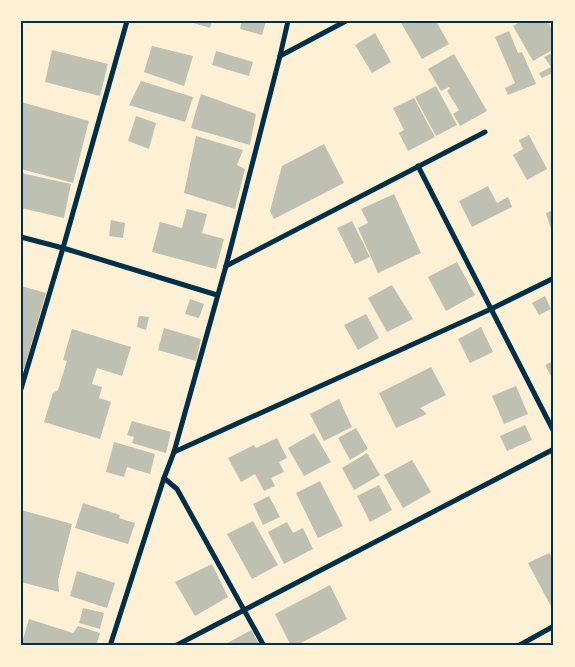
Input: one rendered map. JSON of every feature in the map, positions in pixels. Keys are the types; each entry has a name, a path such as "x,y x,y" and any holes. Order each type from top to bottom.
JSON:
{"street":[{"path":"21,389 127,21"},
{"path":"110,646 174,452 226,266 288,21"},
{"path":"280,56 346,21"},
{"path":"226,266 485,132"},
{"path":"418,166 554,432"},
{"path":"21,237 63,248 217,296"},
{"path":"174,452 492,309 554,278"},
{"path":"175,646 554,449"},
{"path":"164,478 177,488 264,646"},
{"path":"518,646 554,626"}],"building":[{"path":"187,21 212,21 210,28"},
{"path":"242,21 266,21 262,35 240,29"},
{"path":"400,21 436,21 449,44 422,59"},
{"path":"521,21 547,21 554,32 554,49 533,61 513,26"},
{"path":"509,31 518,53 522,52 536,84 508,95 505,88 515,83 495,37"},
{"path":"375,33 391,62 372,73 355,45"},
{"path":"152,46 193,56 184,86 144,72"},
{"path":"52,50 108,64 100,96 45,82"},
{"path":"216,51 253,62 249,76 212,65"},
{"path":"554,52 554,72 542,78 539,73 551,67 544,57"},
{"path":"454,54 487,111 460,126 453,114 459,110 447,91 450,89 449,87 441,91 428,69"},
{"path":"141,81 193,97 185,122 129,105"},
{"path":"436,86 457,125 436,136 415,97"},
{"path":"201,94 256,114 250,145 191,128"},
{"path":"414,98 435,137 408,151 399,133 404,130 393,108"},
{"path":"21,102 89,121 73,183 21,169"},
{"path":"136,116 156,123 149,149 128,141"},
{"path":"529,135 547,169 527,180 513,155 523,149 519,140"},
{"path":"196,136 243,150 237,165 245,169 235,209 184,193"},
{"path":"324,144 344,183 274,219 270,211 282,166"},
{"path":"21,173 71,184 64,218 21,208"},
{"path":"488,186 497,203 508,197 512,207 472,227 459,201"},
{"path":"394,194 421,253 378,273 358,228 368,223 361,209"},
{"path":"187,209 207,214 202,233 224,239 216,269 152,252 160,222 182,228"},
{"path":"554,210 554,235 553,235 546,213"},
{"path":"111,220 125,223 123,238 109,236"},
{"path":"352,221 370,257 355,264 337,228"},
{"path":"457,262 475,295 446,311 428,277"},
{"path":"392,285 413,319 387,332 368,298"},
{"path":"21,286 46,293 24,369 21,368"},
{"path":"545,296 551,309 539,315 532,303"},
{"path":"190,299 204,304 199,318 185,314"},
{"path":"366,314 379,338 358,350 344,325"},
{"path":"139,316 149,317 146,330 137,327"},
{"path":"481,327 493,352 470,363 458,339"},
{"path":"164,328 201,339 196,361 158,350"},
{"path":"72,329 131,347 122,376 97,368 92,384 102,387 99,398 111,402 100,439 44,422 53,393 58,390 67,361 63,360"},
{"path":"554,361 554,382 545,365"},
{"path":"431,367 446,395 420,408 427,414 396,428 379,393"},
{"path":"516,386 528,414 504,424 492,396"},
{"path":"339,399 352,427 324,441 310,414"},
{"path":"132,421 171,432 166,453 132,443 134,437 127,435"},
{"path":"525,425 532,440 507,451 500,436"},
{"path":"356,428 368,449 350,460 338,438"},
{"path":"314,433 331,462 304,476 288,448"},
{"path":"277,438 287,458 279,462 284,472 271,478 275,486 264,491 255,474 241,482 228,458 254,445 256,448"},
{"path":"114,442 155,454 150,474 127,467 124,477 106,472"},
{"path":"367,453 380,475 354,490 342,468"},
{"path":"412,460 431,492 403,508 384,475"},
{"path":"320,481 343,526 318,538 296,493"},
{"path":"379,485 392,510 370,522 357,496"},
{"path":"269,496 280,517 263,525 253,504"},
{"path":"83,503 120,515 119,518 135,523 128,544 75,528"},
{"path":"21,510 72,524 58,580 59,592 21,582"},
{"path":"253,521 278,565 252,579 227,534"},
{"path":"287,522 293,533 303,528 313,549 284,564 268,532"},
{"path":"549,553 554,561 554,612 528,563"},
{"path":"212,564 228,597 195,616 175,582"},
{"path":"77,571 115,583 107,608 70,596"},
{"path":"330,585 347,619 295,646 291,646 275,614"},
{"path":"83,608 104,613 100,629 79,623"},
{"path":"29,619 73,633 78,626 100,633 96,646 21,646"},
{"path":"251,630 260,646 222,646"}]}
